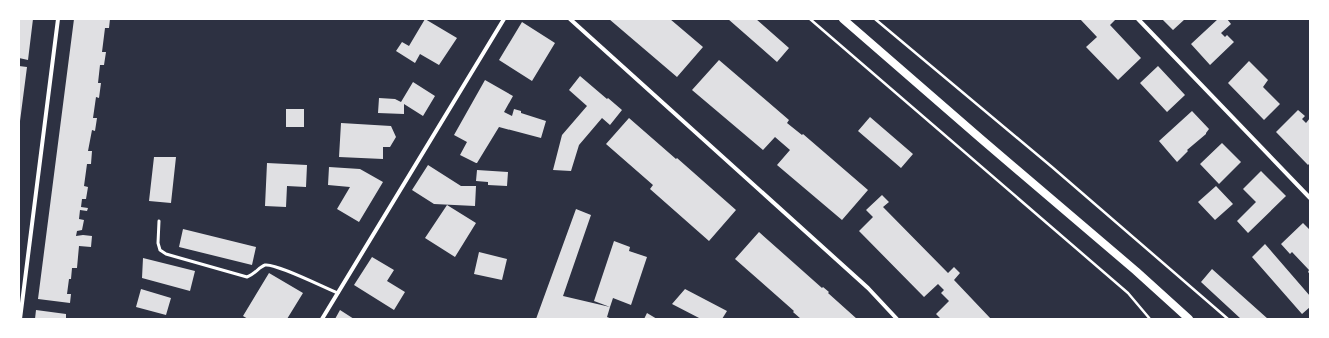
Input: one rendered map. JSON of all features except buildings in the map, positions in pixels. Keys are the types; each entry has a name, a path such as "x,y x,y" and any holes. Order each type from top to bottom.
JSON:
{"main road":[{"path":"843,19 1136,271 1189,319"}],"street":[{"path":"20,319 58,19"},
{"path":"322,319 504,19"},
{"path":"570,19 868,288 897,319"},
{"path":"1138,19 1310,198"}],"lane":[{"path":"159,221 158,243 160,250 166,254 247,277 253,275 261,267 267,265 273,266 338,293"}],"path":[{"path":"810,19 1122,288 1150,319"},
{"path":"875,19 1052,167 1228,319"}]}
